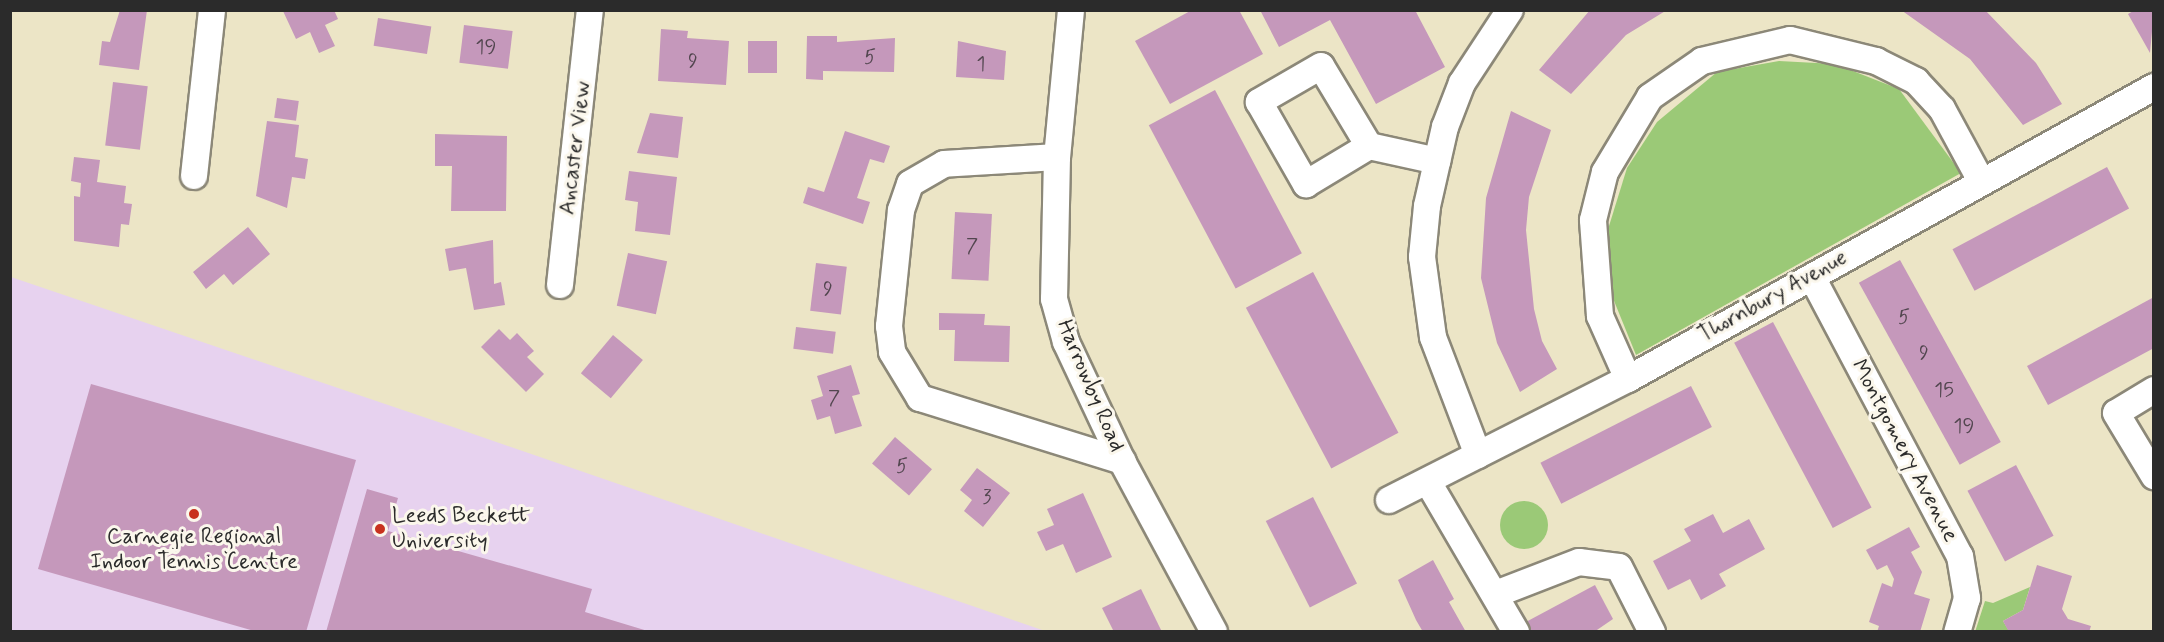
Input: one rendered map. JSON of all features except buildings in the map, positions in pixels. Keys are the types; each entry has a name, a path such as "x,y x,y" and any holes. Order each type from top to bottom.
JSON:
{"street":[{"path":"194,176 212,10"},
{"name":"Ancaster View","path":"560,285 590,10"},
{"name":"Harrowby Road","path":"1071,10 1057,157 1054,299 1066,342 1122,461 1214,632"},
{"path":"1478,455 1425,303 1422,257 1437,161 1462,83 1510,10"},
{"path":"1628,379 1600,316 1593,220 1605,172 1650,97 1702,61 1790,40 1841,48 1876,60 1916,81 1942,109 1980,178"},
{"path":"1369,146 1321,66 1259,102 1306,184 1369,146 1437,161"},
{"name":"Thornbury Avenue","path":"1389,500 1628,379 1812,277 1980,178 2154,87"},
{"path":"1057,157 944,164 910,184 900,210 891,352 920,398 1122,461"},
{"name":"Montgomery Avenue","path":"1812,277 1960,556 1967,597 1957,632"},
{"path":"2154,390 2116,413 2154,476"},
{"path":"1428,482 1496,594 1516,632"},
{"path":"1496,594 1579,562 1619,567 1652,632"}],"shaded area":[{"name":"Leeds Beckett University","path":"11,277 453,427 1045,631 11,632"}],"green space":[{"path":"1779,61 1835,64 1899,89 1961,173 1636,355 1608,286 1609,226 1627,168 1657,122 1717,72"},
{"path":"1519,501 1529,501 1544,511 1548,525 1547,534 1538,545 1529,549 1519,549 1504,539 1500,530 1500,520 1510,505"},
{"path":"2030,587 2023,610 2003,621 2009,631 1975,632 1985,601 1993,603"}],"place":[{"name":"Carnegie Regional Indoor Tennis Centre","path":"194,514"},
{"name":"Leeds Beckett University","path":"380,529"}]}
